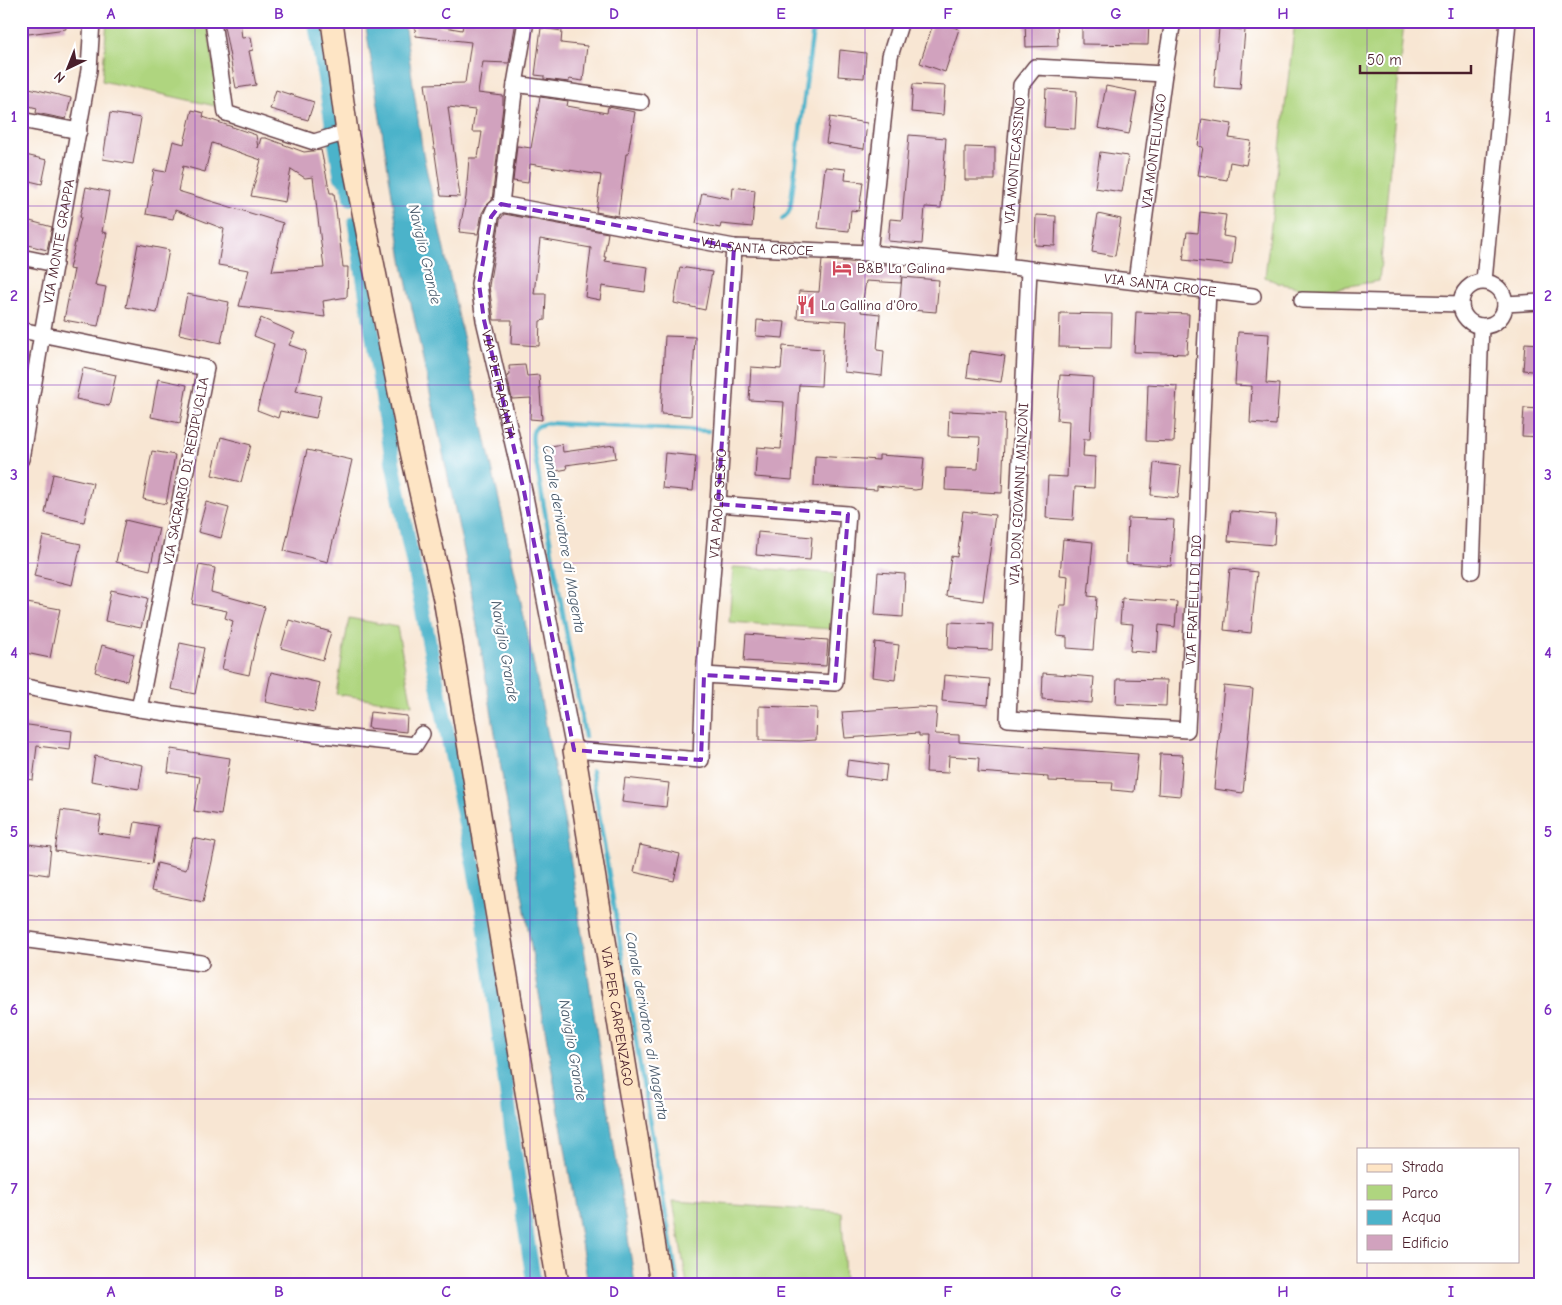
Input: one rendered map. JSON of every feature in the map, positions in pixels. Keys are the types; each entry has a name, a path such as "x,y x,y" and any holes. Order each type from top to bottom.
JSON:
{"street":[{"name":"VIA MONTE GRAPPA","path":"21,459 89,70 92,21"},
{"path":"213,21 226,113 314,142 338,135"},
{"path":"332,21 338,135 445,604 558,1284"},
{"name":"VIA PIETRASANTA","path":"526,21 515,84 501,204 494,210 491,217 479,284 486,329 524,491 574,750"},
{"path":"869,253 890,56 902,21"},
{"name":"VIA MONTELUNGO","path":"1136,281 1173,21"},
{"path":"1484,281 1508,21"},
{"name":"VIA MONTECASSINO","path":"1005,266 1021,85 1036,67 1164,74"},
{"path":"515,84 641,102"},
{"path":"21,120 78,131"},
{"name":"VIA SANTA CROCE","path":"501,204 734,247 869,253 1005,266 1253,296"},
{"name":"VIA PAOLO SESTO","path":"574,750 701,760 704,675 718,504 734,247"},
{"path":"21,257 55,264"},
{"name":"VIA DON GIOVANNI MINZONI","path":"1008,718 1029,270"},
{"path":"1484,281 1497,286 1502,291 1506,304 1501,318 1488,325 1481,326 1469,321 1462,310 1461,304 1465,290 1477,282 1484,281"},
{"name":"VIA FRATELLI DI DIO","path":"1008,718 1187,730 1208,291"},
{"path":"1302,300 1461,304"},
{"path":"1506,304 1541,302"},
{"path":"1472,571 1481,326"},
{"path":"21,330 42,334"},
{"name":"VIA SACRARIO DI REDIPUGLIA","path":"42,334 206,368 139,709"},
{"path":"704,675 835,683 848,514 718,504"},
{"path":"21,686 139,709 314,733 415,745 422,734"},
{"name":"VIA PER CARPENZAGO","path":"574,750 661,1284"},
{"path":"21,939 201,963"}],"highlighted area":[{"path":"501,204 734,247 718,504 848,514 835,683 704,675 701,760 574,750 524,491 484,320 479,284 491,217"}],"green space":[{"path":"107,21 207,21 220,107 102,81"},
{"path":"1295,21 1404,21 1379,281 1316,291 1278,283 1265,277"},
{"path":"733,567 834,573 831,629 729,622"},
{"path":"349,618 397,627 412,705 336,694"},
{"path":"673,1201 842,1212 845,1284 687,1284"}],"water":[{"name":"Naviglio Grande","path":"365,21 404,21 423,154 515,573 566,830 635,1284 588,1284 466,561 403,266"}],"building":[{"path":"21,21 65,21 66,29 21,35"},
{"path":"223,21 240,21 242,38 251,37 253,50 249,51 256,85 236,88"},
{"path":"414,21 438,21 439,26 462,30 464,21 516,21 509,63 483,62 478,93 503,96 503,106 492,200 482,213 478,234 459,232 466,197 469,158 478,158 482,132 472,132 475,110 448,107 460,197 441,196 425,84 465,83 471,42 416,36"},
{"path":"934,21 959,29 945,72 920,63"},
{"path":"1025,21 1057,21 1058,46 1026,47"},
{"path":"1082,21 1149,21 1148,45 1082,44"},
{"path":"541,28 562,31 561,43 587,46 583,81 569,79 569,82 544,79 544,76 535,75"},
{"path":"1219,28 1245,30 1240,89 1214,87"},
{"path":"840,50 866,53 864,78 838,76"},
{"path":"913,84 945,86 943,115 911,112"},
{"path":"21,86 71,98 66,119 36,113 37,108 21,104"},
{"path":"1106,86 1137,92 1129,134 1098,128"},
{"path":"1046,89 1077,91 1075,129 1044,127"},
{"path":"276,90 314,102 308,120 270,109"},
{"path":"540,97 568,101 567,106 607,113 608,107 635,112 628,154 626,154 618,216 596,212 601,175 530,164 528,183 513,181 517,146 531,148"},
{"path":"192,110 204,113 203,117 256,135 258,148 261,138 266,138 304,152 321,150 330,193 334,193 343,267 348,267 347,297 323,301 325,317 239,306 249,270 218,265 224,229 175,210 173,219 146,214 154,170 166,172 173,141 184,144","holes":["212,143 261,160 251,196 285,202 291,169 305,178 313,177 324,268 272,271 283,223 178,191 183,166 205,172"]},
{"path":"110,113 141,118 133,164 103,159"},
{"path":"830,117 867,123 864,149 826,143"},
{"path":"1202,119 1232,124 1229,138 1251,141 1246,165 1230,162 1227,180 1198,175 1203,147 1198,146"},
{"path":"909,135 946,138 941,208 925,207 922,244 888,241 890,219 902,220"},
{"path":"965,147 995,148 995,180 965,180"},
{"path":"1100,152 1128,156 1122,192 1095,188"},
{"path":"21,154 47,160 42,184 21,179"},
{"path":"825,167 846,169 845,180 863,182 859,211 851,210 849,231 818,228"},
{"path":"86,187 109,192 102,232 107,233 95,285 106,287 98,326 64,320 74,270 69,269"},
{"path":"733,187 755,190 752,227 721,224 720,228 696,223 702,193 732,199"},
{"path":"1200,212 1226,215 1223,236 1235,238 1232,265 1183,260 1187,232 1198,233"},
{"path":"504,214 608,233 605,261 648,267 645,292 602,286 600,300 585,297 591,248 540,239 534,294 546,294 545,320 540,321 539,346 511,344 512,320 494,320 489,286 500,220"},
{"path":"1098,214 1121,219 1115,256 1092,252"},
{"path":"1036,215 1056,216 1055,246 1035,245"},
{"path":"30,221 52,227 47,250 24,244"},
{"path":"138,244 169,250 157,313 126,307"},
{"path":"822,260 902,266 901,283 866,281 861,312 880,314 877,350 884,351 882,376 844,372 847,321 797,318 799,291 819,292"},
{"path":"680,267 712,272 705,310 674,303"},
{"path":"902,277 939,280 936,312 899,309"},
{"path":"187,294 229,302 221,343 179,334"},
{"path":"1136,312 1189,314 1187,354 1134,352"},
{"path":"1060,313 1112,314 1111,348 1059,347"},
{"path":"261,318 295,333 289,345 306,351 296,391 321,396 316,418 280,411 278,418 257,410 274,344 254,336"},
{"path":"757,320 785,322 783,338 756,336"},
{"path":"1238,332 1269,334 1266,383 1279,384 1276,425 1250,423 1252,386 1235,385"},
{"path":"665,336 695,337 691,416 661,414"},
{"path":"1525,343 1541,344 1541,372 1523,370"},
{"path":"783,346 823,349 821,386 799,385 792,480 755,477 757,447 781,449 784,402 749,400 751,367 781,369"},
{"path":"970,351 1005,356 1001,382 967,377"},
{"path":"525,365 527,376 539,375 542,420 530,419 531,398 512,399 507,376 510,375 509,366"},
{"path":"83,368 116,375 109,406 76,399"},
{"path":"1060,375 1093,377 1090,439 1084,439 1083,456 1095,457 1094,488 1075,487 1073,520 1046,518 1048,476 1067,477 1069,421 1057,420"},
{"path":"158,379 187,385 180,423 151,417"},
{"path":"1148,384 1177,386 1174,442 1146,441"},
{"path":"1524,408 1541,409 1541,437 1522,436"},
{"path":"949,411 1005,414 1002,493 945,490 946,468 978,469 980,437 948,436"},
{"path":"221,437 251,445 241,482 212,475"},
{"path":"562,444 563,452 614,445 616,458 566,465 567,469 551,472 546,447"},
{"path":"307,450 352,460 328,562 284,551"},
{"path":"152,451 175,455 166,504 143,499"},
{"path":"665,453 696,456 693,491 662,488"},
{"path":"879,455 924,458 921,489 877,486 877,490 814,486 815,456 879,460"},
{"path":"1154,463 1181,466 1178,498 1151,495"},
{"path":"53,474 93,483 84,522 45,513"},
{"path":"206,502 229,508 221,538 198,532"},
{"path":"963,511 995,515 983,601 946,596 951,556 957,557"},
{"path":"1231,511 1276,515 1274,545 1228,541"},
{"path":"1128,518 1174,520 1171,566 1126,563"},
{"path":"125,520 159,528 150,570 116,562"},
{"path":"758,532 812,537 810,560 756,555"},
{"path":"43,536 81,544 72,585 34,576"},
{"path":"1063,539 1093,542 1088,596 1097,597 1093,650 1067,648 1067,637 1057,636 1060,605 1066,605 1068,576 1060,575"},
{"path":"199,565 215,568 211,592 265,607 249,675 222,669 233,621 225,618 227,611 192,604"},
{"path":"1230,569 1257,572 1251,633 1224,630"},
{"path":"878,572 905,574 903,617 875,615"},
{"path":"111,590 148,598 141,628 105,621"},
{"path":"1122,598 1177,602 1175,627 1159,625 1157,653 1130,651 1133,624 1120,623"},
{"path":"27,603 60,609 50,658 21,652 21,633"},
{"path":"289,620 331,632 323,660 281,648"},
{"path":"949,622 993,624 992,650 948,648"},
{"path":"746,634 828,640 826,666 744,661"},
{"path":"875,642 899,645 895,680 872,677"},
{"path":"180,643 204,648 195,694 171,689"},
{"path":"102,645 134,654 127,681 95,672"},
{"path":"271,672 320,683 314,712 265,702"},
{"path":"1043,673 1094,677 1092,703 1042,699"},
{"path":"944,675 990,679 988,705 942,701"},
{"path":"1117,679 1167,680 1166,706 1116,704"},
{"path":"1224,686 1253,689 1243,793 1214,789"},
{"path":"759,706 817,708 816,740 759,740"},
{"path":"919,707 937,708 935,734 959,735 959,742 1138,754 1134,792 1112,790 1113,783 1048,781 1048,777 978,772 979,758 949,756 948,773 926,772 928,736 919,736 919,733 845,738 842,712"},
{"path":"370,712 407,716 406,732 368,728"},
{"path":"21,724 72,731 70,750 37,746 33,780 21,778"},
{"path":"171,749 230,758 221,815 194,811 200,777 168,772"},
{"path":"1160,754 1183,755 1180,796 1158,794"},
{"path":"95,756 143,765 139,789 91,781"},
{"path":"848,760 887,765 885,781 846,776"},
{"path":"625,778 669,783 666,807 622,802"},
{"path":"61,810 101,816 98,833 132,838 135,822 158,826 152,864 55,851"},
{"path":"193,838 216,843 203,902 151,891 157,863 186,870"},
{"path":"21,843 51,847 48,875 21,871"},
{"path":"640,845 680,854 674,881 634,872"}],"waterway":[{"path":"315,21 341,176 348,182 351,198"},
{"name":"Canale derivatore di Magenta","path":"782,219 790,209 814,21"},
{"path":"355,223 393,464 483,911 519,1186 534,1284"},
{"name":"Canale derivatore di Magenta","path":"585,737 533,445 532,436 534,430 547,423 708,431"},
{"name":"Canale derivatore di Magenta","path":"592,771 678,1284"}],"place":[{"name":"B&B La Galina","path":"842,268"},
{"name":"La Gallina d'Oro","path":"806,305"}]}
